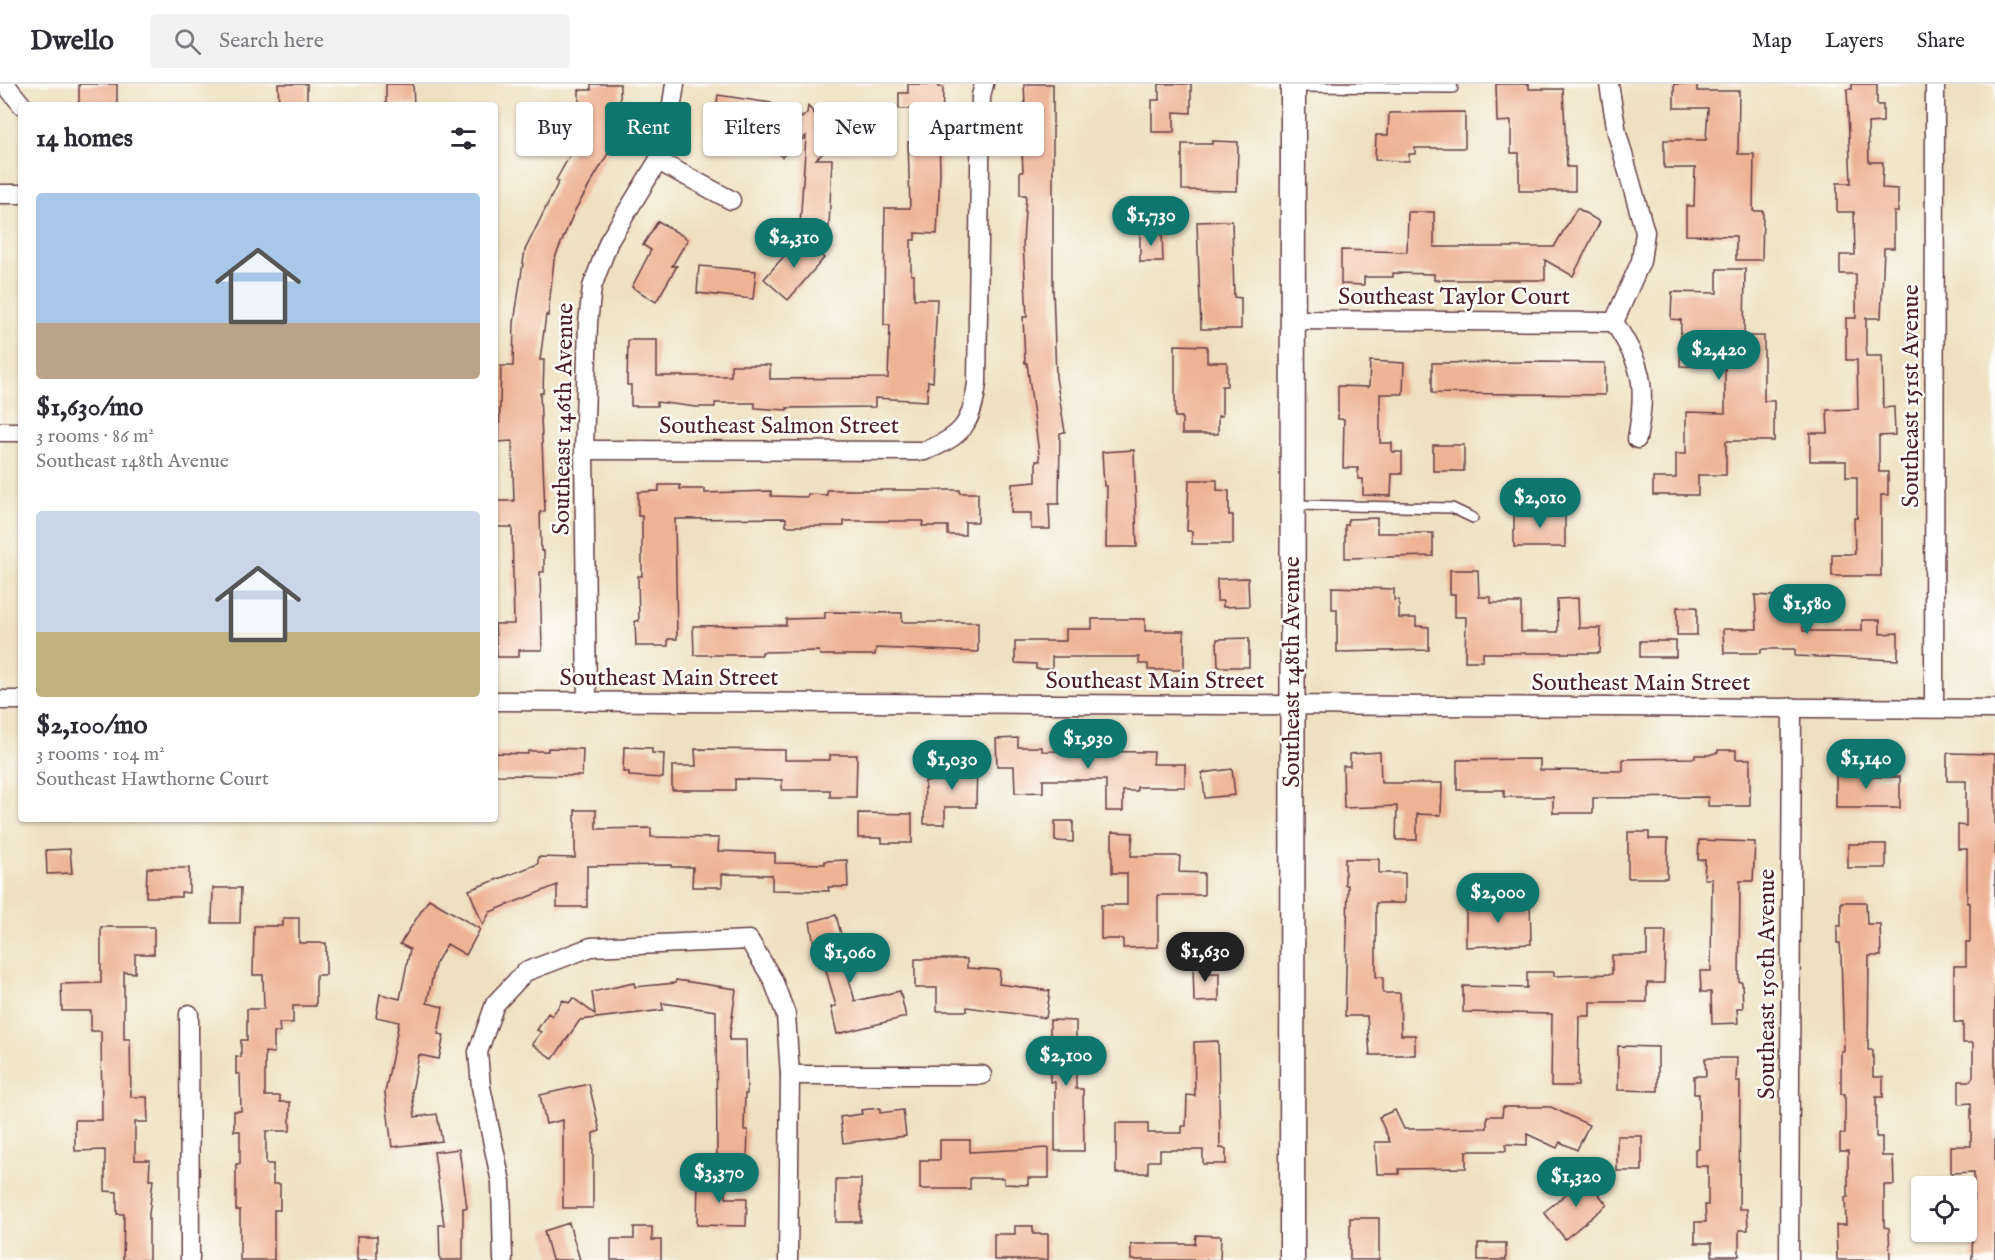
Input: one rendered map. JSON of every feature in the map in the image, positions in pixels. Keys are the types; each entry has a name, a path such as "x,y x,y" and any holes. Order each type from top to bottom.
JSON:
{"main road":[{"name":"Southeast 148th Avenue","path":"1292,1260 1293,85"}],"street":[{"path":"5,84 20,102"},
{"name":"Southeast 146th Avenue","path":"587,701 584,450 588,323 592,287 609,241 658,161 668,130 675,84"},
{"name":"Southeast Salmon Street","path":"584,450 924,451 948,442 965,425 974,406 977,383 981,96 984,84"},
{"path":"1609,84 1617,133 1645,232 1641,261 1614,321 1632,351 1641,376 1643,402 1637,439"},
{"name":"Southeast 151st Avenue","path":"1934,708 1935,84"},
{"path":"658,161 731,200"},
{"path":"0,194 18,194"},
{"name":"Southeast Taylor Court","path":"1292,320 1614,321"},
{"path":"0,432 18,432"},
{"path":"0,700 18,700"},
{"name":"Southeast Main Street","path":"498,702 1995,709"},
{"name":"Southeast 150th Avenue","path":"1789,1260 1792,707"},
{"path":"502,1260 501,1182 481,1087 478,1052 495,1004 525,972 591,947 749,940 773,980 786,1015 790,1075 788,1260"},
{"path":"189,1014 190,1260"},
{"path":"790,1075 982,1075"}],"lane":[{"path":"1293,85 1453,88"},
{"path":"1292,504 1452,508 1462,510 1473,518"}],"building":[{"path":"79,84 117,84 117,102 79,102"},
{"path":"278,84 307,84 307,102 279,102"},
{"path":"386,84 413,84 414,102 386,102"},
{"path":"591,84 620,84 620,102 605,102 607,156 575,210 554,260 548,316 546,315 540,360 544,360 543,393 540,393 545,511 540,512 541,551 544,551 544,572 540,572 542,650 519,650 519,657 498,657 498,624 514,624 512,527 498,527 498,501 514,501 512,441 499,442 501,366 513,366 514,323 525,250 559,181 556,180 569,156 593,156 593,102 579,102 579,90 591,90"},
{"path":"908,84 938,84 938,87 943,87 943,102 909,102 909,109 899,109 899,93 908,93"},
{"path":"1024,84 1053,84 1053,288 1056,377 1065,432 1060,433 1059,504 1049,504 1050,529 1031,529 1031,513 1011,513 1012,484 1036,482 1036,461 1040,461 1027,363 1025,363 1023,317 1027,317 1023,243 1026,195 1020,195 1020,172 1023,172 1022,156 1044,156 1044,102 1025,102"},
{"path":"1159,84 1191,84 1191,113 1174,112 1174,132 1152,132 1152,100 1159,100"},
{"path":"1496,84 1529,84 1529,89 1563,89 1567,167 1575,167 1575,191 1519,191 1519,153 1511,153 1511,121 1497,122"},
{"path":"1674,84 1697,84 1697,91 1739,91 1738,154 1754,154 1753,211 1763,211 1762,260 1736,260 1736,236 1686,235 1686,206 1694,206 1695,168 1664,168 1664,140 1706,140 1708,108 1674,108"},
{"path":"1852,84 1877,84 1877,105 1883,105 1883,122 1868,123 1869,162 1883,162 1882,188 1898,189 1898,212 1894,212 1894,248 1884,248 1881,318 1866,318 1866,356 1882,356 1883,408 1894,407 1895,435 1879,436 1879,472 1888,472 1888,495 1881,495 1881,576 1832,576 1832,554 1855,554 1854,518 1857,518 1857,477 1846,477 1846,461 1810,461 1810,433 1828,433 1827,410 1858,409 1857,360 1846,360 1846,318 1856,318 1856,274 1840,274 1840,255 1855,255 1854,212 1837,212 1837,183 1851,183 1847,89 1852,89"},
{"path":"718,95 764,102 717,102"},
{"path":"808,106 814,113 814,156 820,156 816,159 832,159 829,227 800,226 806,136 802,140 802,118 807,113"},
{"path":"1465,112 1465,148 1415,148 1415,154 1409,154 1409,161 1375,160 1376,135 1388,135 1389,113"},
{"path":"1212,141 1238,142 1237,191 1182,190 1182,144 1212,144"},
{"path":"908,142 909,156 940,156 937,234 915,233 915,240 911,240 914,299 937,299 933,382 928,381 927,401 875,398 875,407 787,408 787,410 755,408 755,403 715,403 715,407 696,407 657,402 657,406 631,406 631,385 627,385 628,340 657,340 657,376 731,376 731,365 770,365 770,379 888,378 890,325 884,325 885,208 910,208"},
{"path":"1577,208 1600,222 1573,276 1545,260 1545,280 1434,280 1434,274 1393,273 1393,277 1364,277 1364,285 1341,284 1341,250 1407,252 1408,212 1434,212 1434,247 1554,247"},
{"path":"658,221 688,239 672,266 677,266 656,302 632,287 651,250 643,245"},
{"path":"1232,221 1234,297 1241,298 1241,329 1201,329 1197,222"},
{"path":"1162,231 1163,262 1140,262 1140,232"},
{"path":"800,238 824,258 788,300 764,279"},
{"path":"699,266 756,271 753,299 697,293"},
{"path":"1717,269 1745,269 1744,336 1764,336 1764,401 1774,401 1774,441 1726,441 1726,475 1698,475 1698,495 1653,495 1653,478 1676,478 1676,454 1686,454 1686,412 1725,413 1725,367 1680,366 1681,320 1671,319 1672,292 1717,293"},
{"path":"1175,345 1207,346 1207,362 1227,362 1227,386 1222,386 1222,416 1218,416 1218,434 1182,434 1182,417 1175,417"},
{"path":"1370,361 1404,363 1403,394 1380,394 1380,443 1392,443 1392,452 1402,452 1402,474 1392,474 1391,496 1363,495 1363,479 1358,479 1358,468 1343,468 1344,419 1338,419 1338,386 1369,387"},
{"path":"1432,363 1605,363 1605,395 1432,393"},
{"path":"1433,445 1464,445 1464,471 1433,471"},
{"path":"1134,450 1137,547 1106,547 1107,486 1104,486 1102,452"},
{"path":"1189,480 1217,480 1217,490 1229,491 1229,515 1233,515 1233,544 1192,544 1192,531 1187,531"},
{"path":"659,485 680,485 680,489 705,489 705,493 771,491 771,496 807,497 808,494 827,495 827,490 960,490 960,493 978,493 978,522 965,522 965,535 948,535 948,526 922,526 923,521 844,521 844,526 786,526 786,518 675,519 677,639 668,639 668,646 636,646 635,621 639,621 638,576 642,576 642,516 638,516 638,492 659,491"},
{"path":"1514,511 1565,511 1565,547 1514,547"},
{"path":"1377,518 1377,533 1433,533 1433,556 1345,558 1345,525 1348,525 1348,519"},
{"path":"1450,570 1478,570 1479,597 1491,597 1491,603 1521,603 1521,632 1558,632 1557,599 1578,598 1579,628 1601,628 1600,653 1483,653 1483,661 1465,661 1466,617 1455,617 1455,594 1450,594"},
{"path":"1248,578 1249,606 1223,607 1223,601 1217,601 1217,579"},
{"path":"1332,587 1394,589 1394,600 1399,600 1399,618 1416,618 1416,626 1429,627 1429,650 1337,652 1337,609 1332,609"},
{"path":"1755,595 1803,598 1803,631 1862,631 1862,620 1880,620 1880,634 1898,633 1898,660 1795,656 1795,649 1761,649 1761,653 1724,653 1723,629 1757,629"},
{"path":"1677,607 1697,607 1697,635 1677,635"},
{"path":"825,612 902,613 902,622 978,622 978,652 876,648 875,655 820,655 819,651 762,652 762,655 694,655 693,626 786,625 786,619 825,618"},
{"path":"1092,619 1145,619 1145,631 1184,631 1184,670 1148,670 1148,664 1139,664 1139,657 1052,657 1052,669 1036,669 1036,664 1015,663 1015,641 1066,641 1066,629 1092,629"},
{"path":"1249,638 1249,667 1218,667 1217,639"},
{"path":"1640,641 1676,641 1676,657 1640,657"},
{"path":"1018,738 1018,747 1042,747 1042,751 1154,752 1153,764 1185,764 1185,787 1137,787 1137,791 1123,791 1123,811 1106,811 1106,780 1043,780 1043,792 1015,793 1014,766 997,766 996,739"},
{"path":"624,747 652,748 652,753 664,754 663,778 629,776 629,772 623,772"},
{"path":"548,748 583,749 582,776 498,775 498,753 528,754 528,751 548,751"},
{"path":"695,749 785,750 785,760 830,760 830,755 857,755 856,797 830,797 830,790 782,790 782,780 735,779 735,790 672,790 672,766 696,766"},
{"path":"1718,750 1736,750 1736,759 1750,759 1750,806 1708,806 1708,797 1593,798 1593,813 1553,813 1553,797 1504,797 1504,790 1457,790 1457,760 1540,759 1540,770 1623,771 1623,759 1695,758 1695,755 1709,755"},
{"path":"1380,752 1381,783 1442,783 1441,815 1417,814 1417,840 1396,840 1397,806 1344,808 1343,766 1350,766 1350,754"},
{"path":"1947,753 1995,754 1995,1260 1972,1260 1972,1242 1977,1242 1977,1176 1974,1176 1974,1172 1951,1173 1951,1146 1971,1146 1971,1103 1959,1104 1959,1081 1970,1081 1973,1077 1973,1043 1963,1043 1963,1023 1954,1022 1954,966 1966,966 1966,942 1970,942 1967,849 1958,849 1958,825 1966,826 1966,781 1947,781"},
{"path":"955,757 977,757 976,807 945,807 945,824 924,824 925,781 954,781"},
{"path":"1232,769 1235,795 1205,798 1202,773"},
{"path":"1836,769 1867,769 1866,777 1900,777 1900,808 1836,808"},
{"path":"575,810 596,810 596,829 651,828 651,837 719,838 718,851 775,853 775,863 825,864 825,861 847,860 848,887 828,887 829,891 772,890 772,875 722,874 722,887 692,887 693,867 587,866 587,907 557,907 557,885 490,912 483,925 469,890 538,864 538,857 575,858"},
{"path":"858,813 912,814 912,843 882,843 882,838 858,838"},
{"path":"1055,821 1073,821 1073,842 1055,841"},
{"path":"1112,832 1133,833 1131,856 1180,856 1179,872 1204,873 1204,895 1158,895 1158,947 1123,948 1123,939 1101,939 1101,905 1127,905 1127,873 1112,873"},
{"path":"1628,832 1649,832 1649,839 1668,839 1667,878 1628,878"},
{"path":"1699,840 1755,842 1753,881 1740,881 1739,982 1742,982 1743,1008 1737,1008 1738,1023 1712,1024 1711,992 1701,992 1700,971 1711,971 1712,879 1704,879 1705,860 1698,860"},
{"path":"1848,844 1886,844 1886,868 1848,868"},
{"path":"70,849 72,873 47,874 46,850"},
{"path":"1345,859 1379,859 1379,873 1405,873 1405,903 1376,903 1376,977 1383,977 1383,993 1400,993 1401,1035 1415,1035 1415,1055 1370,1055 1367,1016 1345,1016 1348,885 1345,885"},
{"path":"147,868 189,868 189,893 181,892 181,897 146,897"},
{"path":"213,888 241,888 240,923 212,923"},
{"path":"429,899 480,929 466,955 447,944 435,965 427,1003 443,1007 438,1034 444,1035 439,1059 419,1055 412,1091 415,1117 437,1114 442,1141 392,1147 385,1093 399,1022 376,1017 380,994 400,999 410,949 400,944"},
{"path":"1504,900 1530,900 1531,944 1466,947 1466,903 1504,903"},
{"path":"1841,902 1866,902 1867,924 1880,924 1881,956 1869,956 1868,1050 1873,1050 1873,1077 1883,1077 1883,1097 1876,1097 1876,1137 1882,1137 1882,1156 1893,1156 1894,1185 1884,1185 1884,1227 1889,1228 1890,1260 1837,1260 1836,1225 1846,1225 1845,1197 1848,1197 1848,1151 1840,1151 1840,1134 1845,1134 1845,1094 1841,1094 1841,1051 1844,1051 1841,956 1840,943 1837,943 1837,926 1841,926"},
{"path":"836,915 847,957 843,958 855,1001 900,991 906,1017 837,1034 831,1007 836,1006 824,963 818,965 810,922"},
{"path":"283,918 299,918 299,943 326,943 326,975 316,975 316,1006 293,1006 293,1023 279,1023 280,1032 274,1032 274,1053 265,1052 265,1096 280,1096 280,1102 290,1102 290,1131 266,1131 266,1164 273,1164 273,1184 280,1184 280,1210 274,1210 274,1260 240,1260 240,1210 236,1210 236,1164 240,1164 240,1131 234,1131 234,1111 241,1111 240,1074 236,1074 236,1056 241,1057 241,1040 247,1040 247,1009 264,1009 263,975 253,975 254,926 283,926"},
{"path":"101,927 154,927 154,954 135,954 135,973 124,972 124,1039 130,1039 131,1097 147,1097 148,1122 135,1122 135,1160 150,1160 149,1180 153,1180 149,1214 149,1260 123,1260 124,1214 117,1214 117,1192 105,1191 105,1150 75,1151 75,1120 102,1120 101,1031 91,1031 91,1011 62,1011 61,984 101,983"},
{"path":"1647,931 1666,931 1664,983 1647,983 1647,1002 1590,1002 1590,1016 1579,1016 1578,1086 1551,1086 1552,1014 1463,1012 1463,986 1527,988 1527,972 1554,972 1554,976 1612,974 1612,955 1647,955"},
{"path":"915,959 967,959 967,968 1000,970 999,984 1050,991 1046,1018 967,1007 967,1011 937,1011 937,988 915,988"},
{"path":"1193,963 1211,963 1210,973 1219,973 1219,1001 1194,1002"},
{"path":"676,980 736,989 729,1040 746,1040 747,1094 745,1094 744,1130 748,1130 747,1161 717,1161 716,1011 662,1003 663,1010 580,1020 553,1059 532,1044 541,1032 537,1030 548,1013 552,1016 563,1000 569,1003 573,998 595,1014 592,992 634,983 635,987 675,983"},
{"path":"1050,1020 1076,1021 1076,1089 1083,1089 1084,1151 1055,1151 1055,1082 1050,1082"},
{"path":"1218,1041 1220,1148 1226,1149 1226,1164 1203,1164 1203,1150 1160,1150 1160,1161 1148,1161 1148,1173 1116,1173 1116,1123 1148,1123 1148,1133 1182,1133 1182,1126 1186,1126 1187,1095 1195,1096 1194,1042"},
{"path":"1618,1046 1658,1047 1658,1091 1618,1090"},
{"path":"1705,1058 1737,1058 1736,1081 1740,1081 1739,1209 1747,1209 1748,1230 1739,1230 1739,1256 1712,1256 1712,1243 1695,1243 1695,1222 1706,1222 1705,1205 1708,1205 1708,1166 1695,1166 1695,1149 1699,1149 1699,1094 1694,1094 1694,1076 1706,1076"},
{"path":"589,1084 600,1131 593,1133 593,1208 563,1208 563,1120 546,1124 540,1095"},
{"path":"1503,1107 1551,1107 1589,1125 1577,1150 1560,1142 1557,1148 1527,1134 1527,1145 1506,1144 1506,1151 1466,1151 1466,1168 1399,1169 1399,1174 1377,1174 1375,1142 1390,1142 1379,1117 1395,1110 1404,1129 1487,1128 1487,1116 1502,1116"},
{"path":"880,1108 880,1113 903,1110 906,1136 843,1143 840,1117 862,1114 861,1110"},
{"path":"1617,1136 1642,1136 1642,1171 1617,1171"},
{"path":"940,1140 970,1140 970,1152 1049,1148 1049,1178 1028,1178 1028,1185 1004,1184 1004,1178 970,1178 970,1189 920,1189 920,1160 940,1160"},
{"path":"459,1149 467,1208 463,1208 463,1260 440,1260 439,1225 444,1225 434,1152"},
{"path":"698,1176 726,1177 726,1198 747,1198 746,1226 697,1225"},
{"path":"1586,1178 1607,1205 1565,1239 1544,1212"},
{"path":"836,1179 861,1179 861,1222 836,1222"},
{"path":"1350,1218 1379,1218 1379,1260 1350,1260"},
{"path":"569,1223 580,1260 552,1260 544,1231"},
{"path":"1015,1226 1033,1226 1033,1234 1048,1234 1048,1260 994,1260 994,1234 1015,1234"},
{"path":"634,1227 652,1227 652,1240 661,1240 661,1260 611,1260 611,1239 634,1239"},
{"path":"1196,1235 1221,1236 1220,1260 1131,1260 1131,1244 1195,1244"},
{"path":"357,1236 377,1236 377,1260 357,1260"},
{"path":"1478,1243 1506,1243 1506,1260 1478,1260"}]}
